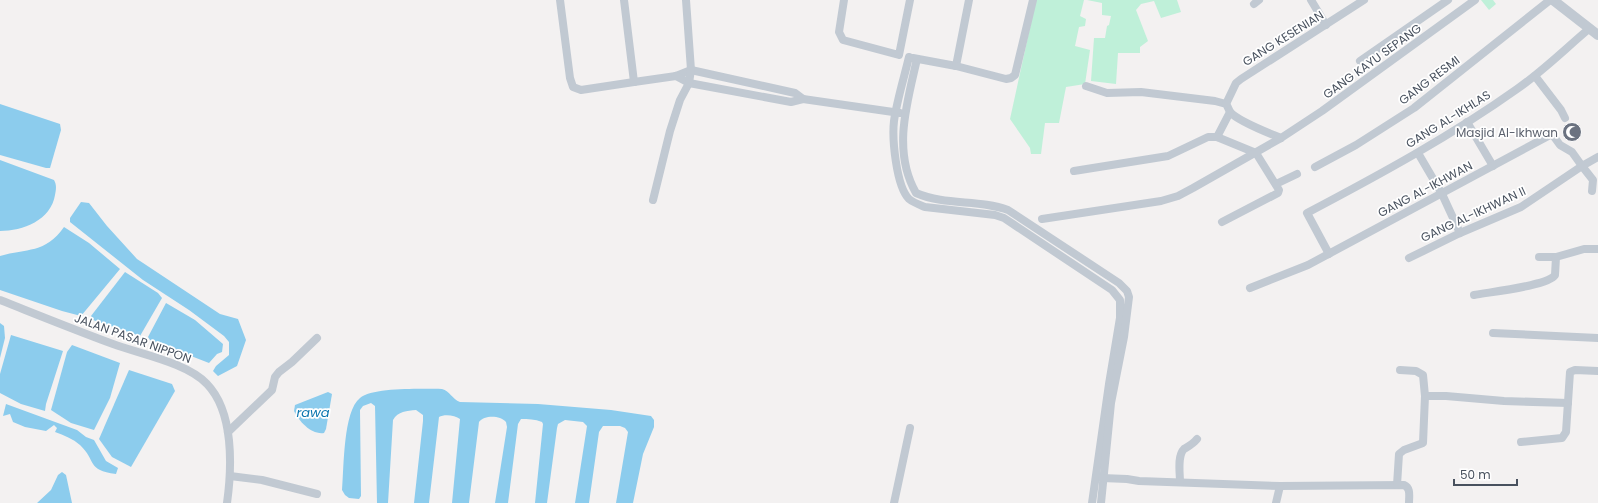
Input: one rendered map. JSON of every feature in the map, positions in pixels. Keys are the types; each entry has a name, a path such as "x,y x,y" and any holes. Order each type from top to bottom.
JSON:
{"street":[{"path":"560,0 570,78 573,87 581,90 676,76 691,70 795,93 803,99"},
{"path":"624,0 634,82"},
{"path":"653,200 674,118 680,100 689,83 691,70 686,0"},
{"path":"844,0 839,32 844,40 899,55 956,66 1006,79 1012,78 1015,75 1033,0"},
{"path":"899,55 910,0"},
{"path":"956,66 969,0"},
{"path":"1311,0 1326,25"},
{"name":"GANG KESENIAN","path":"1217,137 1236,83 1240,79 1364,0"},
{"path":"1360,61 1448,0"},
{"name":"GANG KAYU SEPANG","path":"1042,219 1162,201 1183,193 1256,153 1322,111 1475,0"},
{"path":"1552,0 1598,35"},
{"name":"GANG RESMI","path":"1315,167 1356,145 1414,108 1552,0"},
{"name":"GANG AL-IKHLAS","path":"1330,254 1307,213 1418,153 1467,122 1535,76 1590,28"},
{"path":"913,58 896,112 894,134 898,171 907,186 916,193 925,197 938,200 994,206 1008,210 1119,283 1127,291 1129,297 1124,337 1111,385"},
{"path":"913,58 903,132 908,198 917,204 926,207 995,215 1004,218 1118,295 1121,312 1104,436 1092,503"},
{"path":"710,87 712,75"},
{"path":"676,76 689,83 791,102 803,99 905,114"},
{"path":"1535,76 1561,110 1565,118"},
{"path":"1086,86 1107,93 1142,92 1215,101 1228,108 1256,128 1281,138"},
{"path":"1467,122 1493,166"},
{"name":"GANG AL-IKHWAN","path":"1250,288 1308,265 1330,254 1552,134 1560,145 1572,152 1582,166"},
{"path":"1074,171 1168,156 1208,136 1217,137 1256,153 1278,187 1278,193 1222,222"},
{"path":"1418,153 1442,194 1460,233"},
{"path":"1592,191 1593,180 1582,166 1598,156"},
{"name":"GANG AL-IKHWAN II","path":"1409,258 1460,233 1521,207 1582,166"},
{"path":"1276,184 1297,174"},
{"path":"1004,218 1008,210"},
{"path":"1539,257 1556,257 1584,249 1598,249"},
{"path":"1474,295 1529,286 1550,280 1555,275 1556,257"},
{"name":"JALAN PASAR NIPPON","path":"0,300 114,344 173,364 193,373 207,384 217,399 224,414 228,432 230,476 227,503"},
{"path":"1493,333 1598,338"},
{"path":"228,432 269,393 273,388 275,377 279,372 292,362 317,338"},
{"path":"1397,485 1399,454 1404,450 1423,444 1425,396 1424,375 1416,371 1400,370"},
{"path":"1521,442 1562,438 1566,432 1570,372 1575,370 1598,371"},
{"path":"1425,396 1568,403"},
{"path":"894,503 910,428"},
{"path":"1101,503 1104,436"},
{"path":"1180,482 1180,456 1185,449 1192,445 1197,439"},
{"path":"230,476 262,480 317,494"},
{"path":"1102,478 1138,481 1280,486 1397,485 1407,486 1409,490 1409,503"},
{"path":"1276,503 1280,486"}],"green space":[{"path":"1036,0 1084,0 1080,16 1086,19 1085,26 1079,27 1075,46 1090,50 1085,84 1066,87 1059,123 1045,123 1041,154 1031,154 1030,148 1010,119"},
{"path":"1087,0 1177,0 1181,12 1161,18 1154,1 1141,4 1136,10 1148,41 1140,47 1140,53 1118,53 1116,84 1091,81 1094,38 1105,38 1107,26 1109,25 1111,16 1102,15 1102,3"},
{"path":"1481,0 1493,0 1496,4 1489,10"}],"water":[{"path":"0,104 60,124 61,130 50,168 0,155"},
{"path":"0,160 54,180 56,184 55,195 48,211 35,222 18,229 0,231"},
{"path":"81,202 89,203 107,226 137,259 220,314 238,319 246,340 237,366 218,376 213,371 216,366 229,355 229,342 224,336 189,310 143,280 70,222 70,218"},
{"path":"64,227 89,243 120,269 81,316 0,290 0,256 43,246 57,236"},
{"path":"125,272 158,293 162,298 140,336 93,320 91,316"},
{"path":"166,303 195,320 223,344 222,352 217,354 209,363 150,340 148,337"},
{"path":"0,323 4,326 5,338 0,358"},
{"path":"11,335 63,351 45,411 21,404 0,393 0,374"},
{"path":"72,345 120,363 110,398 94,430 71,423 51,410 67,352"},
{"path":"129,370 172,384 175,391 131,467 112,457 99,439"},
{"path":"442,389 447,391 460,402 538,404 611,410 651,416 654,420 654,427 643,454 633,503 616,503 628,432 625,428 620,426 603,426 599,432 589,503 575,503 587,426 583,422 565,420 558,424 557,428 547,503 535,503 543,424 537,420 521,419 518,424 508,503 495,503 507,427 506,422 500,418 488,417 479,422 469,503 452,503 460,419 447,415 439,417 429,503 414,503 423,421 423,415 416,410 400,413 393,420 388,503 377,503 375,406 371,403 363,406 360,410 361,496 359,499 349,498 345,495 342,490 347,427 354,405 360,398 367,394 387,390"},
{"name":"rawa","path":"328,392 332,394 326,429 324,433 315,432 310,430 299,419 294,411 295,405"},
{"path":"6,404 77,430 86,437 94,440 106,461 118,468 116,474 100,470 96,467 80,445 68,437 55,432 57,428 54,425 46,431 25,427 13,422 10,414 3,416"},
{"path":"62,472 66,475 72,503 37,503 51,490 58,475"}],"place":[{"name":"Masjid Al-Ikhwan","path":"1572,132"}]}
